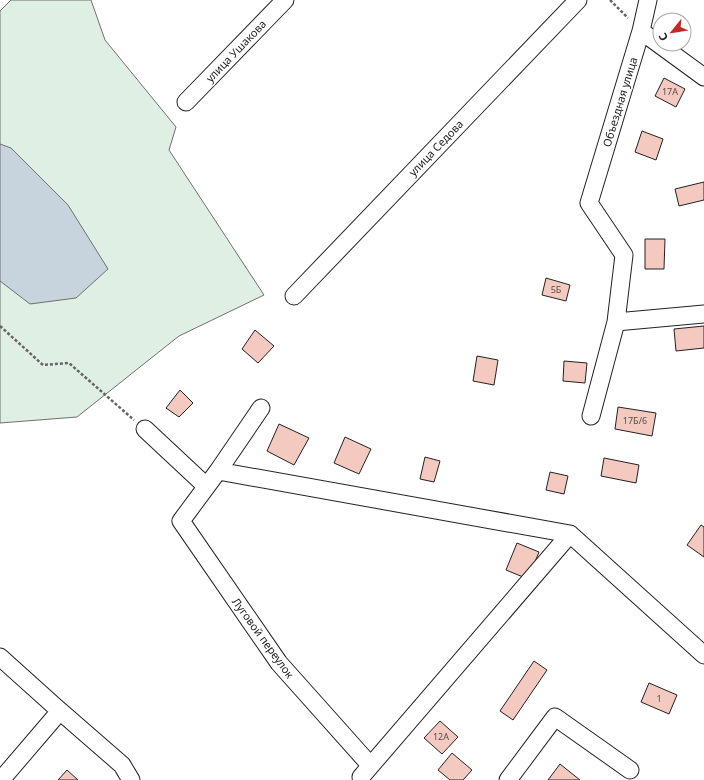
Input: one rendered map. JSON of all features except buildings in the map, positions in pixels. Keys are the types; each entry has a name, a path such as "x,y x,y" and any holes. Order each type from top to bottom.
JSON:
{"street":[{"name":"улица Ушакова","path":"186,102 285,0"},
{"name":"улица Седова","path":"294,296 578,0"},
{"name":"Объездная улица","path":"616,322 624,255 589,204 641,31 648,0"},
{"path":"641,31 704,77"},
{"path":"591,416 616,322 704,314"},
{"path":"145,429 206,486 261,408"},
{"path":"218,471 570,534 704,655"},
{"name":"Луговой переулок","path":"206,486 181,521 279,663 364,776 570,534"},
{"path":"0,656 122,765 131,780"},
{"path":"2,780 60,711"},
{"path":"508,780 555,718 630,770"}],"path":[{"path":"610,0 641,31"},
{"path":"0,326 42,365 69,363 145,429"}],"green space":[{"path":"11,0 91,0 105,40 176,127 169,150 264,295 179,336 77,417 0,423 0,11"}],"shaded area":[{"path":"0,144 11,148 68,205 108,269 76,298 30,304 0,281"}]}
